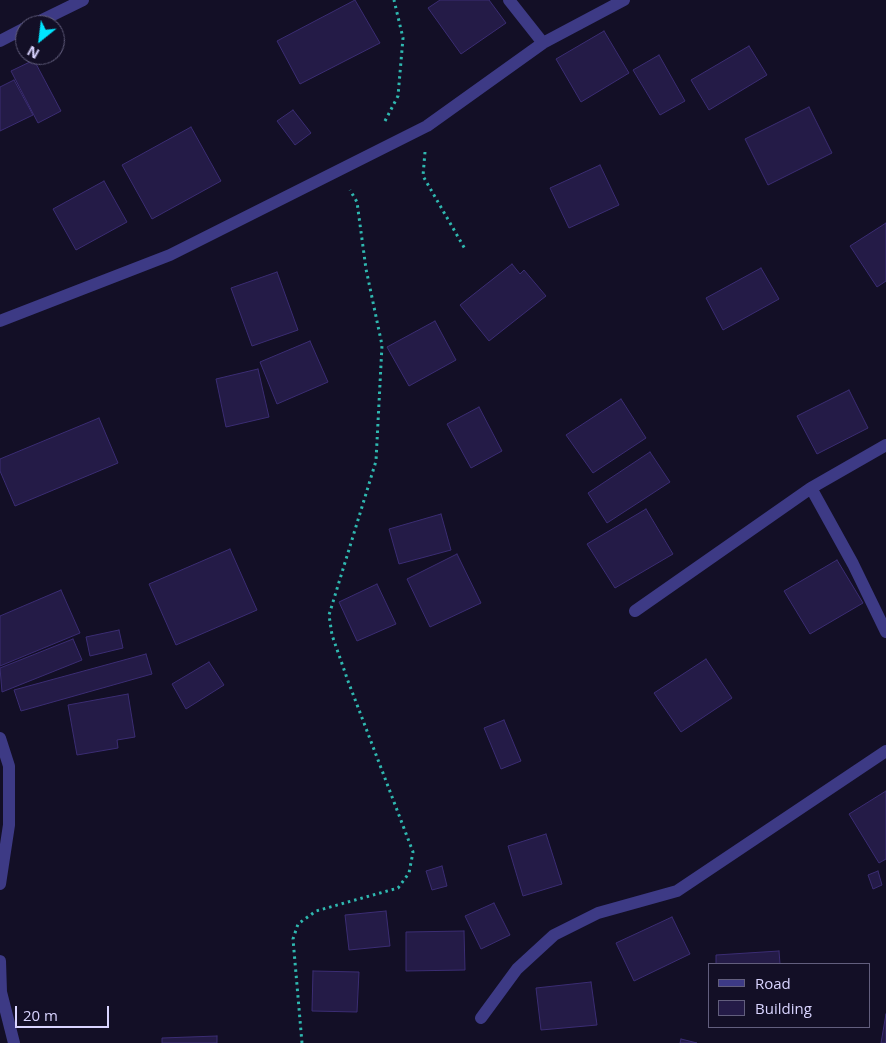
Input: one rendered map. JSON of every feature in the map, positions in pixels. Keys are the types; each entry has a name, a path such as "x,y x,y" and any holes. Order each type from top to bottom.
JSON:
{"street":[{"path":"52,15 83,0"},
{"path":"509,0 543,43"},
{"path":"0,321 170,255 427,126 543,43 624,0"},
{"path":"0,41 15,33"},
{"path":"635,611 811,488 886,444"},
{"path":"811,488 853,564 886,632"},
{"path":"0,738 9,766 9,825 0,884"},
{"path":"481,1018 517,970 554,935 598,913 677,891 886,751"},
{"path":"0,961 1,992 14,1043"}],"path":[{"path":"368,155 398,96 403,38 394,0"},
{"path":"427,126 423,176 465,249"},
{"path":"302,1043 293,939 298,924 316,911 398,888 409,873 413,852 344,672 332,635 329,615 376,461 382,345 366,270 357,202 339,170"}],"building":[{"path":"355,0 380,43 300,84 277,41"},
{"path":"440,0 489,0 506,23 461,54 428,8"},
{"path":"604,31 629,73 581,102 556,59"},
{"path":"749,46 767,75 709,110 691,80"},
{"path":"659,55 685,101 660,115 633,70"},
{"path":"24,65 37,65 61,111 38,123 11,71"},
{"path":"14,80 33,115 0,131 0,87"},
{"path":"809,107 832,153 768,185 745,139"},
{"path":"293,110 311,133 295,145 277,121"},
{"path":"191,127 221,181 152,219 122,165"},
{"path":"600,165 619,205 569,228 550,188"},
{"path":"104,181 127,222 76,250 53,209"},
{"path":"886,223 886,281 877,287 850,246"},
{"path":"512,264 520,274 524,270 546,296 489,341 460,305"},
{"path":"761,268 779,299 723,330 706,298"},
{"path":"277,272 298,330 252,346 231,288"},
{"path":"435,321 456,360 409,386 387,347"},
{"path":"310,341 328,382 277,404 260,362"},
{"path":"258,369 269,417 226,427 216,379"},
{"path":"849,390 868,428 817,454 797,416"},
{"path":"621,399 646,438 593,473 566,435"},
{"path":"479,407 502,451 471,468 447,424"},
{"path":"99,418 118,463 15,506 0,471 0,459"},
{"path":"650,452 670,482 607,523 588,493"},
{"path":"646,509 673,554 615,588 587,544"},
{"path":"441,514 451,550 399,564 389,529"},
{"path":"230,549 257,610 176,645 149,584"},
{"path":"457,554 481,603 430,627 407,579"},
{"path":"837,560 863,603 810,634 784,591"},
{"path":"377,584 396,624 357,641 339,602"},
{"path":"61,590 80,633 0,666 0,616"},
{"path":"119,630 123,648 90,656 86,637"},
{"path":"73,639 82,660 2,692 0,668"},
{"path":"146,654 152,674 21,711 14,690"},
{"path":"706,659 732,698 681,732 654,693"},
{"path":"209,662 224,685 186,709 172,684"},
{"path":"128,694 135,737 117,740 118,748 77,755 68,705"},
{"path":"504,720 521,761 501,769 484,728"},
{"path":"886,791 886,859 879,863 849,814"},
{"path":"546,834 562,884 523,896 508,846"},
{"path":"442,866 447,886 432,890 426,871"},
{"path":"878,871 882,885 873,889 868,875"},
{"path":"494,903 510,935 481,949 465,916"},
{"path":"386,911 390,946 349,950 345,915"},
{"path":"672,917 690,954 634,981 616,943"},
{"path":"464,931 465,970 406,971 406,932"},
{"path":"779,951 780,963 716,963 716,955"},
{"path":"313,971 359,972 357,1012 312,1011"},
{"path":"591,982 597,1025 541,1030 536,988"},
{"path":"886,1014 886,1043 881,1043"},
{"path":"217,1036 217,1043 162,1043 162,1038"},
{"path":"681,1039 697,1043 680,1043"}]}
